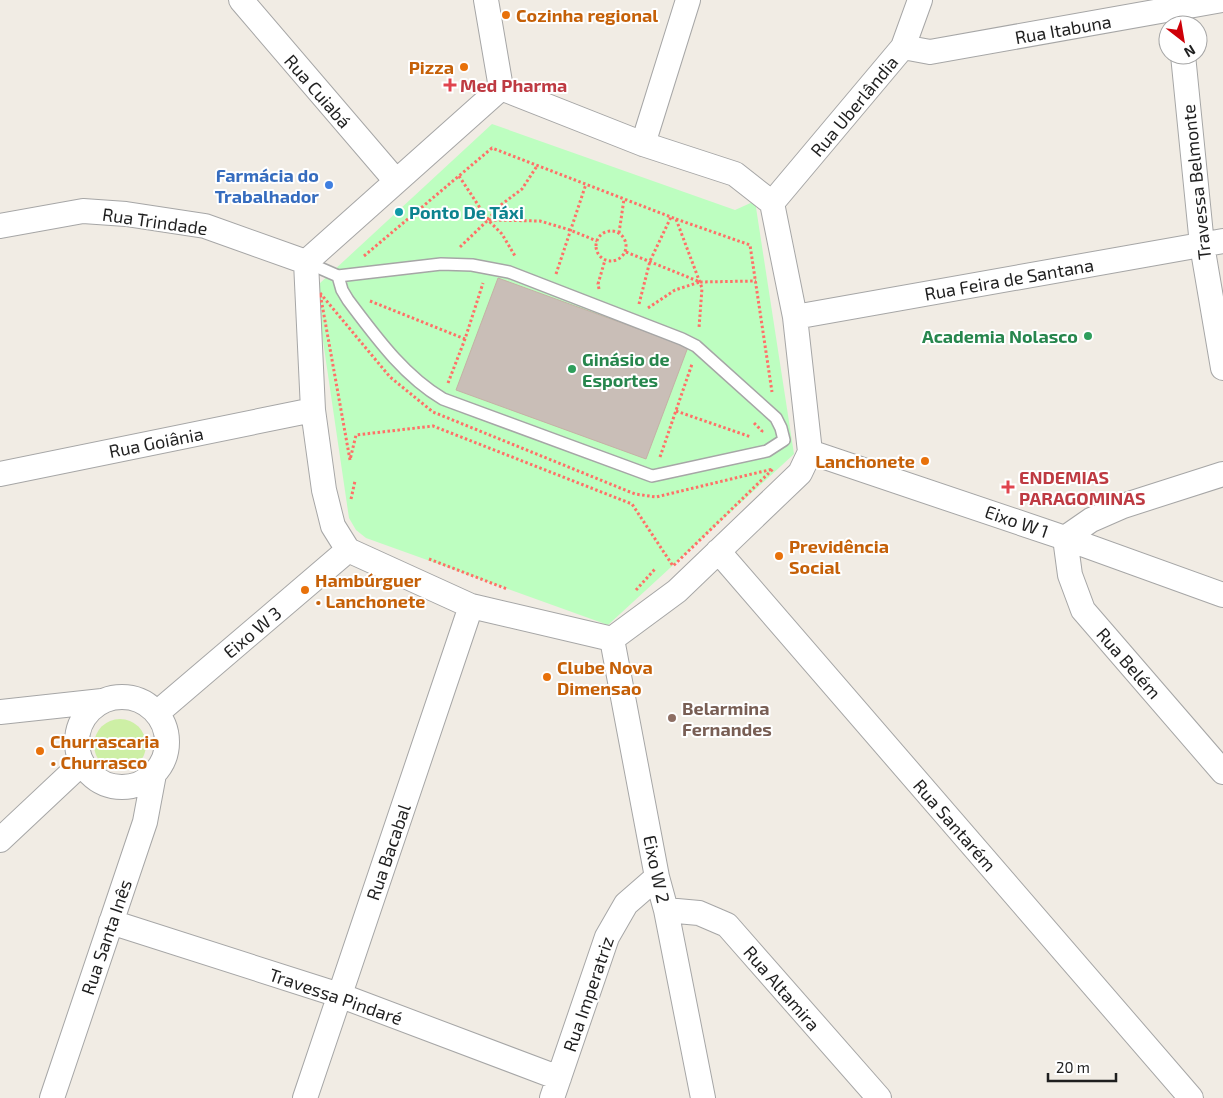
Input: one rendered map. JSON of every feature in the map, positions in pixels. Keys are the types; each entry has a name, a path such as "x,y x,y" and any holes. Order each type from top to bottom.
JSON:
{"street":[{"name":"Rua Cuiabá","path":"241,0 396,181"},
{"path":"486,0 501,88"},
{"path":"644,144 688,0"},
{"name":"Rua Uberlândia","path":"772,203 903,47 920,0"},
{"name":"Rua Itabuna","path":"903,47 930,52 1180,11 1222,0"},
{"name":"Travessa Belmonte","path":"1185,65 1212,243 1223,368"},
{"path":"501,88 644,144 735,174 772,203 795,317 800,473 678,591 612,639 471,606 348,550 333,526 324,490 313,410 306,262 501,88"},
{"name":"Rua Trindade","path":"0,226 83,211 126,214 205,226 306,262"},
{"name":"Rua Feira de Santana","path":"795,317 1212,243"},
{"name":"Rua Goiânia","path":"0,474 313,410"},
{"name":"Eixo W 1","path":"799,442 1223,595"},
{"path":"1065,538 1092,520 1123,506 1223,474"},
{"name":"Rua Belém","path":"1065,538 1070,575 1083,610 1223,772"},
{"name":"Eixo W 3","path":"157,713 348,550"},
{"name":"Rua Santarém","path":"718,551 1192,1098"},
{"name":"Rua Bacabal","path":"305,1098 471,606"},
{"name":"Eixo W 2","path":"612,639 703,1098"},
{"path":"0,712 102,701 117,697 131,698 146,703 157,713 165,727 168,744 164,760 154,774 136,785 115,787 96,779 82,764 77,740 84,717 102,701"},
{"path":"0,840 82,764"},
{"name":"Rua Santa Inês","path":"52,1098 145,822 154,774"},
{"name":"Rua Imperatriz","path":"556,1088 607,936 626,904 658,877"},
{"name":"Rua Altamira","path":"666,910 699,913 727,925 879,1098"},
{"name":"Travessa Pindaré","path":"111,922 340,996 556,1088"}],"lane":[{"path":"306,262 338,276 441,264 472,265 509,272 696,346 776,418 781,428 799,442"},
{"path":"338,276 342,290 348,300 398,364 432,393 443,399 652,476 767,451 799,442"}],"path":[{"path":"371,258 361,259 492,148 750,246 772,392"},
{"path":"456,250 488,220 498,207 522,189 537,166"},
{"path":"459,176 488,220 502,234 514,255 520,261"},
{"path":"556,275 586,184"},
{"path":"619,233 624,199"},
{"path":"638,308 650,261 671,217"},
{"path":"676,219 702,288 696,346"},
{"path":"488,220 540,221 597,241"},
{"path":"606,232 619,233 626,244 626,252 620,259 615,261 605,260 601,258 596,250 597,241 606,232"},
{"path":"626,252 700,282"},
{"path":"600,297 598,284 605,260"},
{"path":"443,399 489,268"},
{"path":"643,312 675,290 700,282 756,281"},
{"path":"365,299 465,339"},
{"path":"652,476 692,362 699,369"},
{"path":"676,411 759,440 762,432 748,418"},
{"path":"351,501 355,480"},
{"path":"420,556 512,591"},
{"path":"630,597 655,568"}],"green space":[{"path":"492,124 735,210 755,201 794,454 608,625 366,538 356,530 349,518 317,300 319,284"},
{"path":"115,719 125,719 139,726 146,740 146,750 139,764 125,771 115,771 105,767 98,760 94,750 94,740 98,730 105,723"}],"building":[{"name":"Ginásio de Esportes","path":"498,278 688,347 646,459 456,390"}],"place":[{"name":"Cozinha regional","path":"506,15"},
{"name":"Pizza","path":"464,67"},
{"name":"Med Pharma","path":"450,85"},
{"name":"Farmácia do Trabalhador","path":"329,185"},
{"name":"Ponto De Táxi","path":"399,212"},
{"name":"Academia Nolasco","path":"1088,336"},
{"name":"Ginásio de Esportes","path":"572,369"},
{"name":"Lanchonete","path":"925,461"},
{"name":"ENDEMIAS PARAGOMINAS","path":"1008,487"},
{"name":"Previdência Social","path":"779,556"},
{"name":"Hambúrguer • Lanchonete","path":"305,590"},
{"name":"Clube Nova Dimensao","path":"547,677"},
{"name":"Belarmina Fernandes","path":"672,718"},
{"name":"Churrascaria • Churrasco","path":"40,751"}]}
